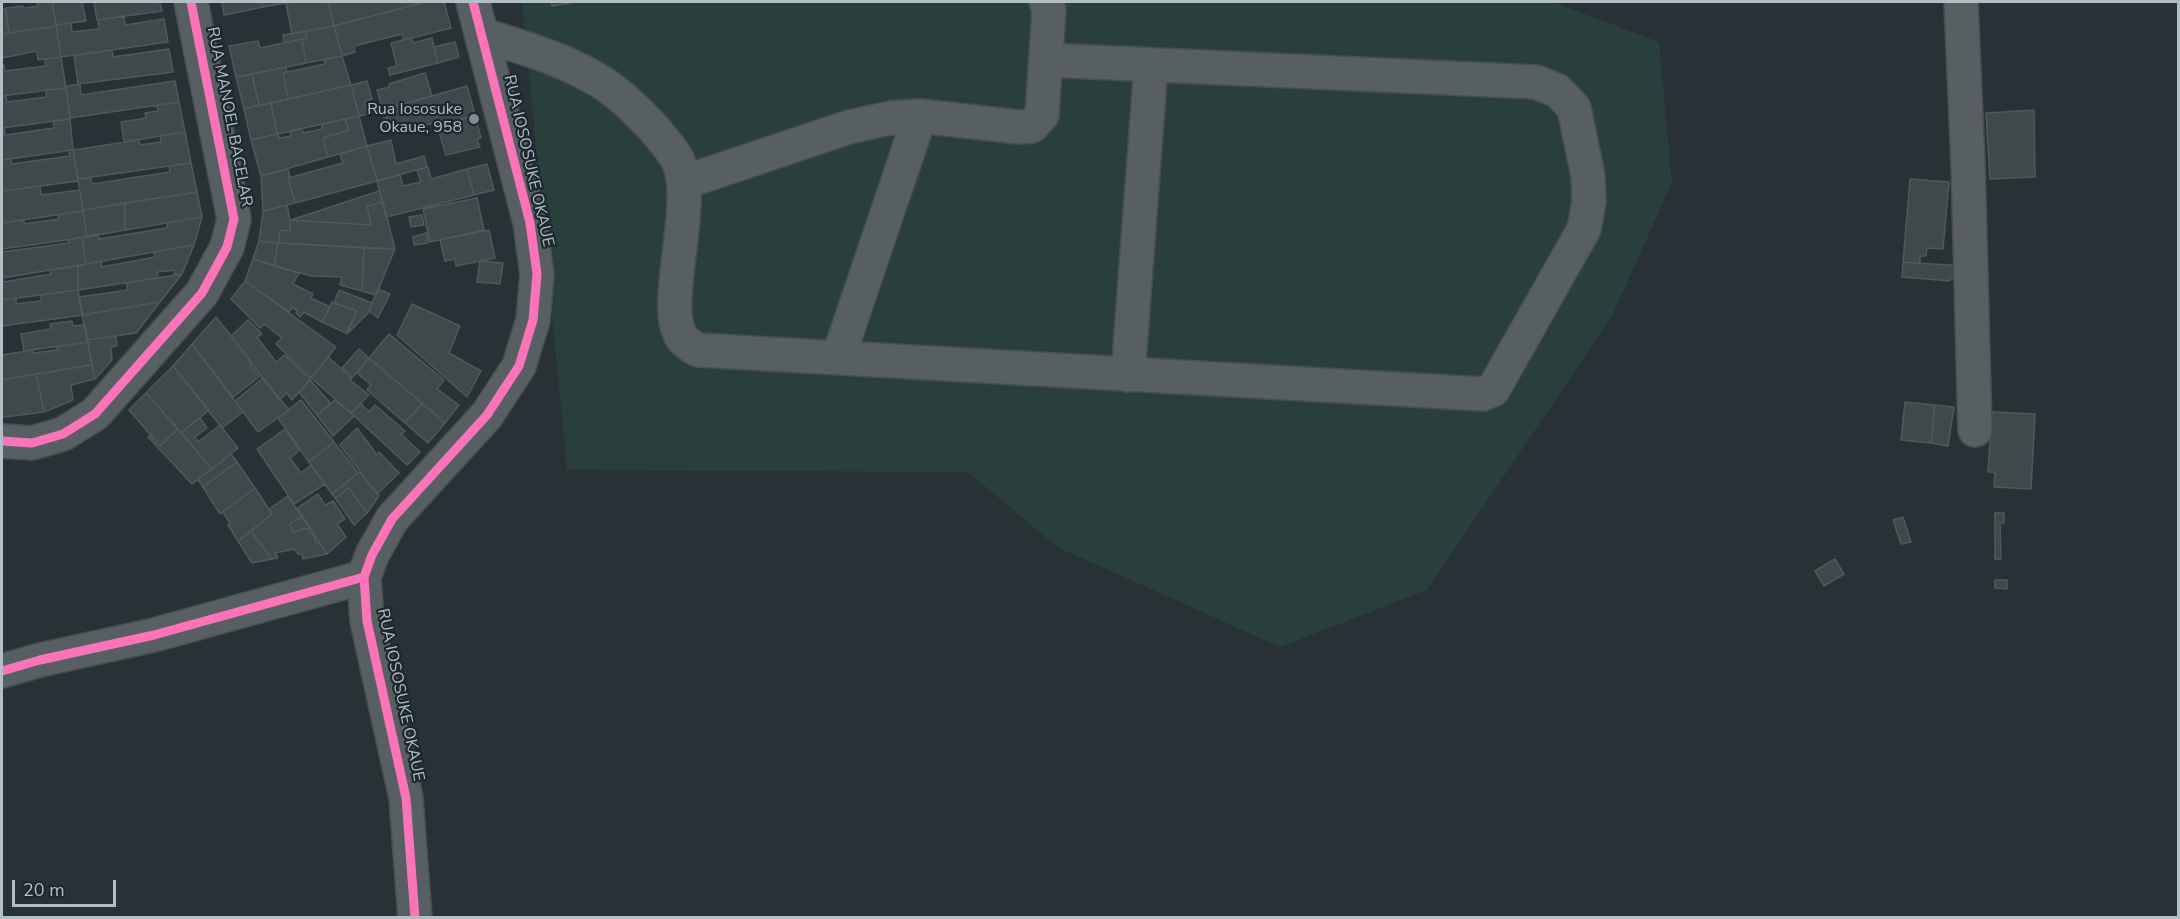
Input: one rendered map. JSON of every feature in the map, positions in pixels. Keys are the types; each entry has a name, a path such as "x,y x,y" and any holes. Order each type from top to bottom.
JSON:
{"street":[{"name":"RUA MANOEL BACELAR","path":"2,441 32,443 53,437 63,434 95,414 202,292 227,247 234,219 191,2"},
{"name":"RUA IOSOSUKE OKAUE","path":"416,918 406,798 367,621 364,577 372,555 392,519 487,415 519,366 532,320 537,274 530,223 473,2"},
{"path":"685,182 849,128 890,118 920,116 1019,127 1032,126 1042,115 1049,10 1046,2"},
{"path":"1960,2 1968,164 1975,430"},
{"path":"481,34 540,54 597,79 635,110 661,138 677,160 685,182 676,306 677,328 684,340 698,350 1484,394 1493,390 1584,229 1589,202 1588,176 1574,108 1558,91 1536,82 1046,60"},
{"path":"1128,375 1151,65"},
{"path":"838,357 920,116"},
{"path":"2,671 40,660 165,632 364,577"}],"green space":[{"path":"522,2 1553,2 1659,42 1672,183 1612,316 1427,590 1280,647 1057,547 968,472 567,470"}],"building":[{"path":"37,2 52,2 56,26 9,33 5,8 38,6"},
{"path":"52,2 82,2 86,21 56,25"},
{"path":"94,2 160,2 162,11 97,20"},
{"path":"222,2 262,2 263,7 224,15"},
{"path":"262,2 291,2 263,7"},
{"path":"328,2 334,26 292,34 286,3"},
{"path":"328,2 425,2 334,26"},
{"path":"425,2 444,2 451,28 404,40 402,34 354,46 355,52 342,56 334,26"},
{"path":"551,2 570,2 570,3 552,6"},
{"path":"6,9 9,33 2,34 2,10"},
{"path":"124,16 125,25 164,19 168,42 61,57 56,25 71,23 72,32 99,29 98,20"},
{"path":"56,26 61,57 38,60 37,51 2,58 2,34"},
{"path":"334,26 342,56 306,63 302,39 307,38 306,31"},
{"path":"306,31 307,38 284,43 283,35"},
{"path":"411,38 413,43 432,38 438,63 390,75 388,68 397,66 391,43"},
{"path":"302,39 306,63 236,77 229,46 258,41 260,48"},
{"path":"455,42 459,57 438,63 434,47"},
{"path":"169,49 173,72 78,84 74,56 112,50 113,57"},
{"path":"342,56 351,85 288,99 283,73 325,64 324,59"},
{"path":"61,57 66,88 2,96 2,65 5,71 46,66 45,59"},
{"path":"286,67 287,72 283,73 288,99 259,105 252,74"},
{"path":"425,73 432,96 383,110 377,90"},
{"path":"252,74 259,105 244,109 236,77"},
{"path":"175,81 179,102 70,118 66,86 80,84 81,95"},
{"path":"367,81 372,99 364,102 368,114 359,116 351,85"},
{"path":"351,85 359,116 277,134 271,103"},
{"path":"467,86 475,115 448,123 447,119 418,127 416,122 398,127 398,124 387,127 384,118 387,118 385,109"},
{"path":"66,88 70,119 2,128 2,96 6,96 7,102 46,97 46,90"},
{"path":"179,102 185,132 124,142 121,122 146,118 145,113 158,111 157,105"},
{"path":"271,103 277,134 251,140 244,109"},
{"path":"2034,110 2035,177 1990,179 1986,113"},
{"path":"359,116 367,146 328,157 323,138 349,130 345,119"},
{"path":"471,117 473,125 477,123 481,138 477,139 480,147 446,155 437,126"},
{"path":"70,119 73,150 2,160 2,128 4,127 5,135 54,128 53,121"},
{"path":"345,119 349,130 323,138 328,157 261,176 251,140 277,134 280,138 291,136 290,131 302,128 303,133 322,129 322,124"},
{"path":"185,132 191,163 78,179 73,150 139,140 140,145 161,142 160,136"},
{"path":"391,140 396,164 424,156 427,167 377,181 367,146"},
{"path":"367,146 377,181 295,203 288,178 343,163 340,154"},
{"path":"69,150 73,150 78,181 2,191 2,160 11,159 12,164 70,156"},
{"path":"191,163 197,192 83,210 78,179 91,178 92,184 170,172 169,166"},
{"path":"487,164 494,190 474,195 467,169"},
{"path":"428,167 431,179 467,169 474,195 386,217 377,181 400,175 403,186 421,182 417,170"},
{"path":"288,169 290,177 288,178 295,203 263,211 261,176"},
{"path":"1910,179 1949,182 1943,249 1927,248 1926,256 1920,256 1920,264 1903,262"},
{"path":"40,186 41,195 80,190 83,211 2,223 2,191"},
{"path":"379,191 383,202 367,206 371,225 291,220"},
{"path":"197,192 202,217 125,230 125,203"},
{"path":"477,198 484,230 430,242 423,209"},
{"path":"383,202 395,249 279,243 280,230 290,231 290,220 371,225 367,206"},
{"path":"125,203 125,230 87,237 83,210"},
{"path":"287,205 290,231 280,230 279,243 259,241 263,211"},
{"path":"83,211 87,237 2,249 2,223 24,220 24,224 59,219 58,215"},
{"path":"422,215 424,225 411,227 409,217"},
{"path":"202,217 194,245 86,264 82,237 98,234 99,239 167,228 167,223"},
{"path":"489,230 495,258 456,266 455,259 445,261 440,240"},
{"path":"427,233 428,243 414,245 413,237"},
{"path":"82,237 86,264 2,278 2,252 69,243 68,240"},
{"path":"259,241 278,243 274,266 253,259"},
{"path":"278,243 364,248 362,291 340,285 342,277 311,276 274,266"},
{"path":"194,245 182,274 175,275 174,270 157,272 158,278 78,290 78,266 101,261 102,267 155,257 154,252"},
{"path":"364,248 395,249 376,295 362,291"},
{"path":"253,259 299,273 293,284 313,294 311,298 330,307 322,322 304,312 300,317 292,307 289,312 245,281"},
{"path":"480,261 503,263 500,284 477,282"},
{"path":"1903,262 1965,266 1963,279 1950,278 1950,281 1902,277"},
{"path":"78,266 78,290 2,300 2,278 4,282 51,274 50,270"},
{"path":"182,274 160,302 82,315 79,297 128,290 126,283"},
{"path":"245,281 336,347 311,378 276,344 282,338 264,324 260,328 231,299"},
{"path":"378,289 390,294 378,318 369,311"},
{"path":"78,290 83,315 2,326 2,300 16,298 16,304 41,301 41,295"},
{"path":"339,290 372,303 369,312 347,334 357,311 334,303"},
{"path":"160,302 136,333 87,340 82,315"},
{"path":"332,302 357,311 346,333 322,322"},
{"path":"412,304 460,326 449,353 481,371 467,397 397,335"},
{"path":"216,317 252,363 250,365 259,377 233,397 192,344"},
{"path":"248,320 262,334 257,337 276,362 285,355 311,378 292,400 287,393 279,400 231,336"},
{"path":"72,321 73,326 85,325 88,342 24,351 21,334 51,329 50,324"},
{"path":"389,334 444,380 437,389 459,405 445,423 369,358"},
{"path":"116,336 117,346 111,347 112,360 95,379 87,340"},
{"path":"88,342 92,365 2,380 2,355 33,350 33,353 58,350 57,347"},
{"path":"192,344 243,412 222,428 173,366"},
{"path":"359,349 369,358 352,378 342,368"},
{"path":"328,357 352,378 350,380 369,395 351,413 311,378"},
{"path":"369,358 422,403 405,423 367,390 371,385 357,373"},
{"path":"92,365 95,379 71,385 73,400 44,412 36,374"},
{"path":"173,366 209,410 181,433 146,393"},
{"path":"36,374 44,412 2,416 2,380"},
{"path":"263,378 289,410 258,432 235,401"},
{"path":"310,380 331,404 317,415 299,392"},
{"path":"146,393 178,429 160,446 129,410"},
{"path":"301,400 334,442 309,462 278,418"},
{"path":"335,400 354,416 333,436 317,415"},
{"path":"1905,402 1935,405 1931,443 1901,440"},
{"path":"422,403 445,423 428,443 405,423"},
{"path":"361,404 369,412 375,405 405,431 401,434 420,452 407,465 351,413"},
{"path":"1935,405 1954,407 1948,446 1931,443"},
{"path":"1992,412 2035,414 2031,489 1994,487 1995,472 1988,472"},
{"path":"200,418 207,428 195,437 198,442 220,425 238,448 212,469 181,433"},
{"path":"357,428 377,455 379,452 399,473 377,494 340,445"},
{"path":"178,429 212,469 192,484 148,437 151,435 160,446"},
{"path":"285,429 300,450 290,458 301,473 311,465 325,484 294,504 257,449"},
{"path":"334,442 358,473 332,494 309,462"},
{"path":"231,454 237,462 203,487 198,479"},
{"path":"237,462 255,488 220,514 203,487"},
{"path":"360,472 379,496 367,513 349,488 335,498 332,494"},
{"path":"255,488 272,514 238,541 223,512"},
{"path":"349,488 367,513 354,525 335,498"},
{"path":"318,494 325,505 333,501 345,519 337,524 346,537 327,554 297,508"},
{"path":"288,496 302,517 290,524 293,533 308,529 316,543 319,542 327,554 303,559 302,554 298,554 294,549 275,553 278,558 272,559 251,531 272,514 269,509"},
{"path":"1995,513 2004,513 2004,523 2000,523 2001,559 1995,559"},
{"path":"302,517 310,528 293,533 290,524"},
{"path":"1903,517 1911,542 1901,544 1893,520"},
{"path":"251,531 272,559 252,563 238,541"},
{"path":"1835,559 1844,574 1824,586 1815,571"},
{"path":"1995,580 2007,580 2007,589 1995,588"}],"cycle path":[{"path":"2,441 32,443 63,434 95,414 202,293 227,247 234,219 191,2"},
{"path":"415,918 406,798 367,621 364,577 372,555 392,519 487,415 519,366 533,320 537,274 530,223 473,2"},
{"path":"2,671 40,660 154,635 364,577"}],"place":[{"name":"Rua Iososuke Okaue, 958","path":"474,119"}]}
